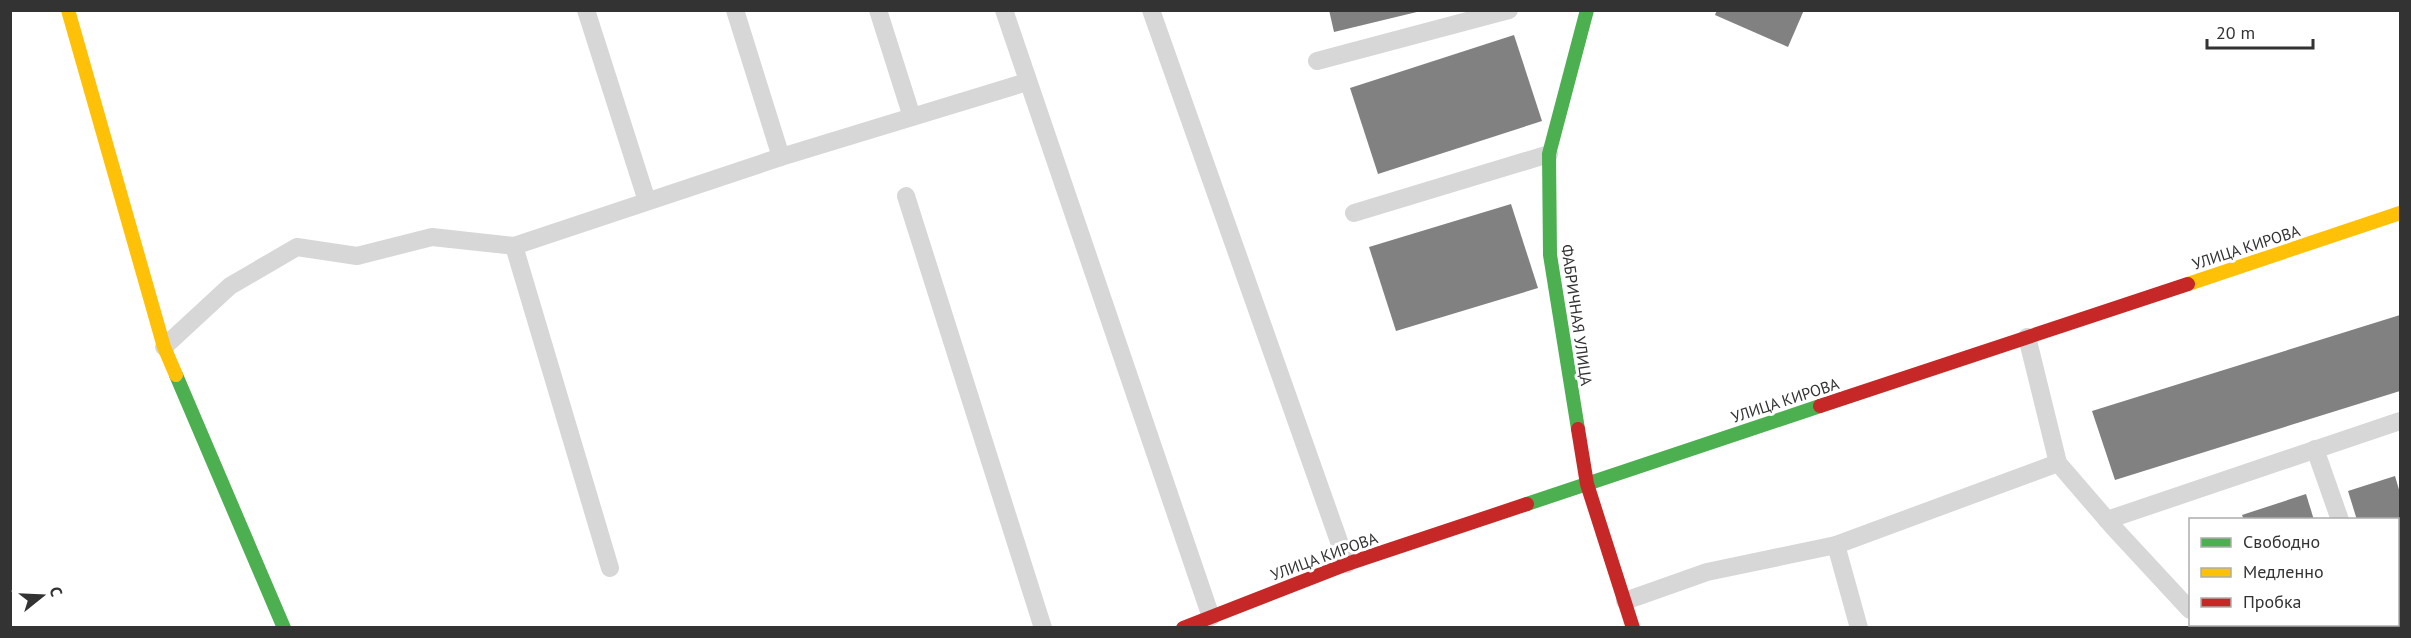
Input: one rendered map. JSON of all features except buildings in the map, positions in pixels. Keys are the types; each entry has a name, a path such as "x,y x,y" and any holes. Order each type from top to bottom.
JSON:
{"street":[{"path":"68,10 164,347 284,627"},
{"name":"ФАБРИЧНАЯ УЛИЦА","path":"1587,10 1549,154 1550,255 1587,483 1633,627"},
{"name":"УЛИЦА КИРОВА","path":"1183,627 1347,564 2400,213"}],"lane":[{"path":"586,10 647,201"},
{"path":"735,10 781,157"},
{"path":"878,10 912,117"},
{"path":"1004,10 1211,617"},
{"path":"1151,10 1347,564"},
{"path":"1317,61 1509,10"},
{"path":"164,347 230,286 297,247 357,256 432,237 514,246 781,157 1027,82"},
{"path":"1354,213 1549,154"},
{"path":"906,196 1043,627"},
{"path":"514,246 610,568"},
{"path":"2027,337 2058,463 2189,609"},
{"path":"2107,520 2400,421"},
{"path":"2315,449 2340,518"},
{"path":"1625,601 1707,572 1836,545 2058,463"},
{"path":"1836,545 1859,627"}],"traffic: fast":[{"path":"1578,429 1550,255 1549,154 1587,10"},
{"path":"176,375 284,628"},
{"path":"1527,504 1820,406"}],"traffic: slow":[{"path":"68,10 164,347 176,375"},
{"path":"2188,284 2400,213"}],"traffic: jam":[{"path":"1820,406 2188,284"},
{"path":"1578,429 1587,484 1633,628"},
{"path":"1183,628 1347,564 1527,504"}]}
